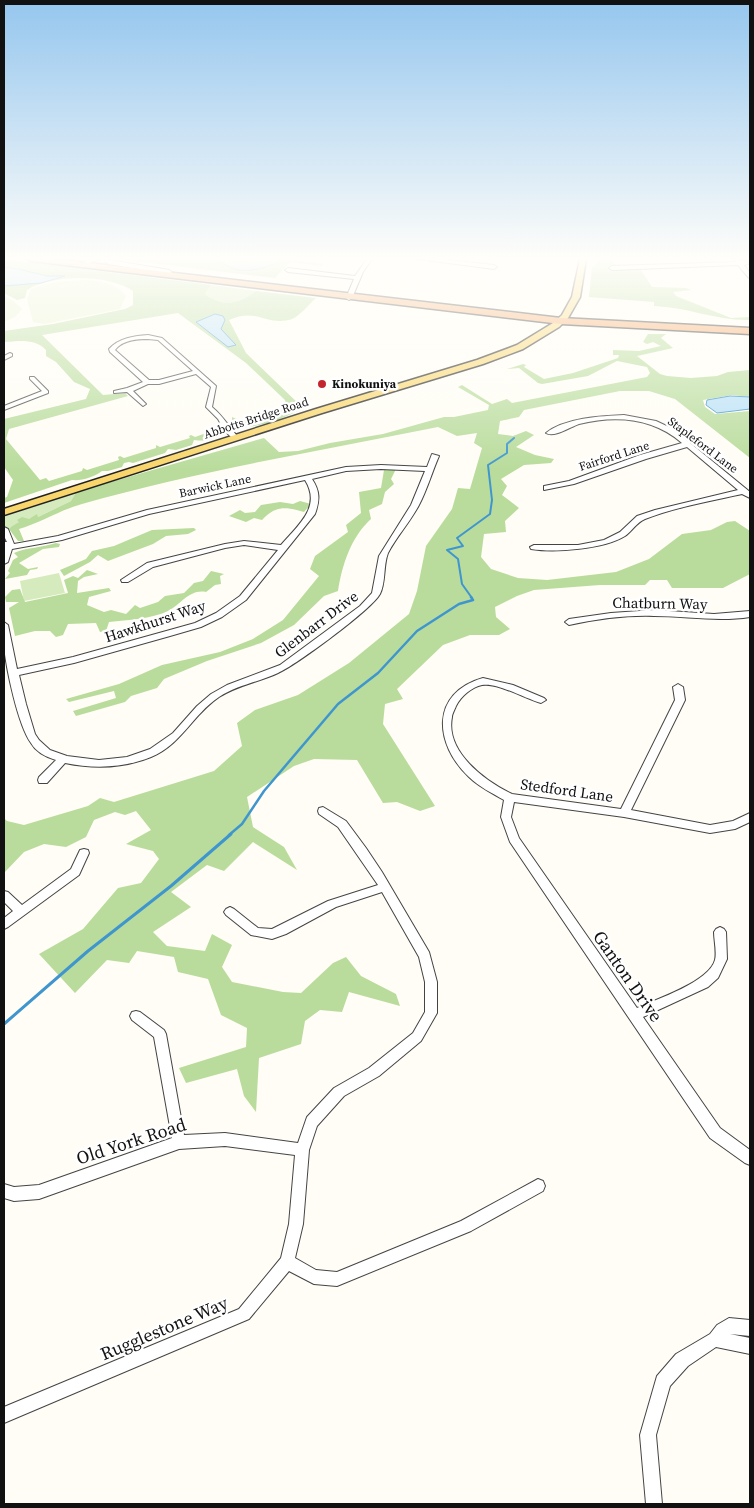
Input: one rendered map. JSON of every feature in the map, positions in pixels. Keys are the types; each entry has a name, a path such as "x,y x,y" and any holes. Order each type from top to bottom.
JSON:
{"highway":[{"path":"706,329 719,332 750,332"}],"main road":[{"name":"Abbotts Bridge Road","path":"4,512 480,362 523,346 547,329"}],"street":[{"path":"147,382 112,351 114,346 126,341 157,338 214,387 210,407 221,418 226,429 235,438"},
{"path":"116,392 129,390 147,382 159,382 198,372"},
{"path":"4,408 24,402 33,396 46,392 32,378"},
{"path":"129,390 143,404"},
{"name":"Stapleford Lane","path":"550,433 562,427 618,417 644,420 665,427 747,494"},
{"name":"Fairford Lane","path":"547,488 565,485 642,457 687,444"},
{"name":"Glenbarr Drive","path":"4,625 26,722 34,740 62,760 100,764 122,762 144,756 162,747 178,734 213,697 229,688 284,667 363,608 376,593 383,556 416,505 435,456"},
{"name":"Barwick Lane","path":"6,546 59,538 147,512 307,477 363,467 429,469"},
{"name":"Hawkhurst Way","path":"14,674 74,660 185,629 209,620 242,598 311,514 316,502 316,494 307,477"},
{"path":"534,547 578,547 606,542 622,534 640,518 658,512 747,494"},
{"path":"4,529 11,542 6,546 4,562"},
{"path":"125,580 150,565 225,546 244,543 283,548"},
{"name":"Chatburn Way","path":"568,622 637,613 722,618 750,614"},
{"name":"Stedford Lane","path":"541,700 510,687 483,681 466,688 454,701 448,717 448,737 467,767 492,789 510,798 624,813 710,829 735,825 750,818"},
{"path":"624,813 680,700 678,687"},
{"path":"43,780 62,760"},
{"name":"Ganton Drive","path":"510,798 506,817 514,839 715,1133 750,1158"},
{"name":"Rugglestone Way","path":"4,1415 244,1314 287,1262 296,1224 302,1150 312,1122 339,1092 374,1072 417,1037 431,1013 431,982 425,956 362,850 342,824 323,811"},
{"path":"4,924 75,872 84,854"},
{"path":"230,912 256,932 272,934 282,931 332,904 385,887"},
{"path":"4,894 22,911"},
{"path":"634,1015 704,983 714,974 721,959 720,932"},
{"path":"136,1016 160,1034 179,1142"},
{"name":"Old York Road","path":"4,1191 14,1194 39,1192 179,1142 201,1138 235,1139 302,1150"},
{"path":"287,1262 314,1277 337,1279 466,1226 538,1186"},
{"path":"654,1504 648,1435 663,1382 682,1360 715,1338 722,1330 730,1326 750,1328"},
{"path":"715,1338 750,1346"}],"green space":[{"path":"77,329 42,335 103,395 125,393 128,396 9,429 6,439 40,480 46,478 49,481 82,471 83,468 87,470 119,460 118,457 120,456 124,458 156,448 156,445 160,447 190,438 189,436 191,435 195,437 209,432 208,430 218,431 217,435 212,439 194,440 192,445 176,450 168,449 165,453 133,463 124,463 122,467 102,471 92,477 72,480 4,503 4,498 7,497 13,480 4,467 4,419 86,399 90,389 74,382 56,362 46,356 46,350 42,346 26,341 4,342 4,331"},
{"path":"200,329 234,329 246,353 303,408 269,423 251,427 232,427 232,417 239,420 286,408 285,400 246,363"},
{"path":"648,334 666,334 661,338 673,348 637,356 660,374 691,378 717,376 728,372 750,370 750,397 732,395 703,400 705,407 715,414 750,411 750,458 675,399 649,391 620,391 524,410 519,417 500,421 498,434 513,436 526,431 534,435 516,447 535,455 554,459 551,463 524,465 501,479 507,486 502,495 519,508 505,521 506,532 484,534 481,557 491,569 518,578 547,580 616,572 649,559 682,534 711,530 727,522 735,521 750,531 750,574 723,588 672,588 667,580 650,580 645,585 600,585 534,590 495,607 496,617 510,629 499,635 470,635 443,645 397,689 403,699 385,704 383,724 435,806 420,811 397,802 383,803 357,760 314,759 294,766 247,797 253,827 284,847 297,870 253,842 224,871 207,865 171,892 191,907 153,932 167,946 205,951 212,934 232,945 222,967 232,982 283,992 301,993 333,963 346,957 361,976 396,994 400,1006 349,992 342,1012 320,1010 305,1021 301,1044 259,1058 256,1112 244,1096 237,1069 186,1083 179,1068 246,1047 247,1028 221,1015 208,979 178,972 174,957 137,951 129,963 107,960 75,993 39,954 83,929 118,888 141,883 159,859 153,851 126,844 151,830 136,811 125,815 115,812 94,820 86,837 66,847 44,844 24,852 4,873 4,818 7,821 24,825 88,806 100,798 114,802 214,771 242,746 237,723 255,710 298,695 349,663 409,614 417,591 426,546 452,509 458,488 470,489 482,448 474,443 477,433 457,436 438,427 214,471 82,504 19,529 24,541 18,541 9,529 19,522 17,520 22,517 29,519 37,514 38,517 71,501 76,492 264,438 279,452 298,451 330,443 383,434 444,417 454,417 488,410 489,405 458,387 462,385 492,404 507,399 512,403 647,377 650,373 647,367 617,361 588,376 542,384 519,368 507,369 523,364 526,365 524,367 544,379 573,373 618,358 619,355 613,355 613,350 639,351 661,346 653,342 647,344 643,342"},
{"path":"396,469 391,479 394,484 385,492 382,504 369,510 371,519 358,534 348,552 338,591 324,596 294,625 261,643 207,661 164,679 157,688 131,696 125,702 76,716 73,711 116,698 114,691 69,702 66,699 119,684 162,665 220,652 253,639 283,620 319,576 310,569 315,556 348,532 346,525 361,513 359,492 381,488 384,470"},
{"path":"76,492 71,501 38,517 20,521 5,535 9,543 6,544 4,540 4,517"},
{"path":"300,501 311,504 304,512 282,508 267,515 262,520 254,518 246,522 229,516 240,510 245,513 255,512 261,505 280,502 293,504"},
{"path":"194,528 196,530 188,534 166,536 153,544 108,561 98,555 90,562 64,576 60,570 86,559 92,551 114,546 152,530"},
{"path":"56,543 60,544 59,547 43,549 19,563 28,569 38,567 37,569 30,570 27,575 5,579 10,573 8,571 13,560 18,557 14,553"},
{"path":"87,570 98,574 84,577 78,581 77,593 109,588 111,591 89,597 87,605 104,612 111,610 126,614 135,605 140,608 158,602 165,596 184,593 194,583 203,581 211,571 224,574 220,576 221,584 215,585 206,592 190,595 168,611 132,620 109,622 106,631 100,632 96,623 68,624 63,635 56,637 50,631 35,631 15,636 9,608 19,602 6,602 5,597 12,590 20,589 25,602 68,593 64,580 73,576 78,578"},
{"path":"59,573 65,593 24,601 20,581"}],"water":[{"path":"205,329 221,329 236,345 228,347"},
{"path":"730,396 750,397 750,409 717,413 706,405 707,400"}],"waterway":[{"path":"472,598 462,584 458,559 447,550 463,546 457,538 490,514 492,500 488,465 507,453 507,444 514,438"},
{"path":"229,835 242,824 264,791 338,704 378,673 417,631 459,604 473,600 471,597"},
{"path":"4,1024 88,951 171,886 231,834"}],"place":[{"name":"Kinokuniya","path":"322,384"}]}
